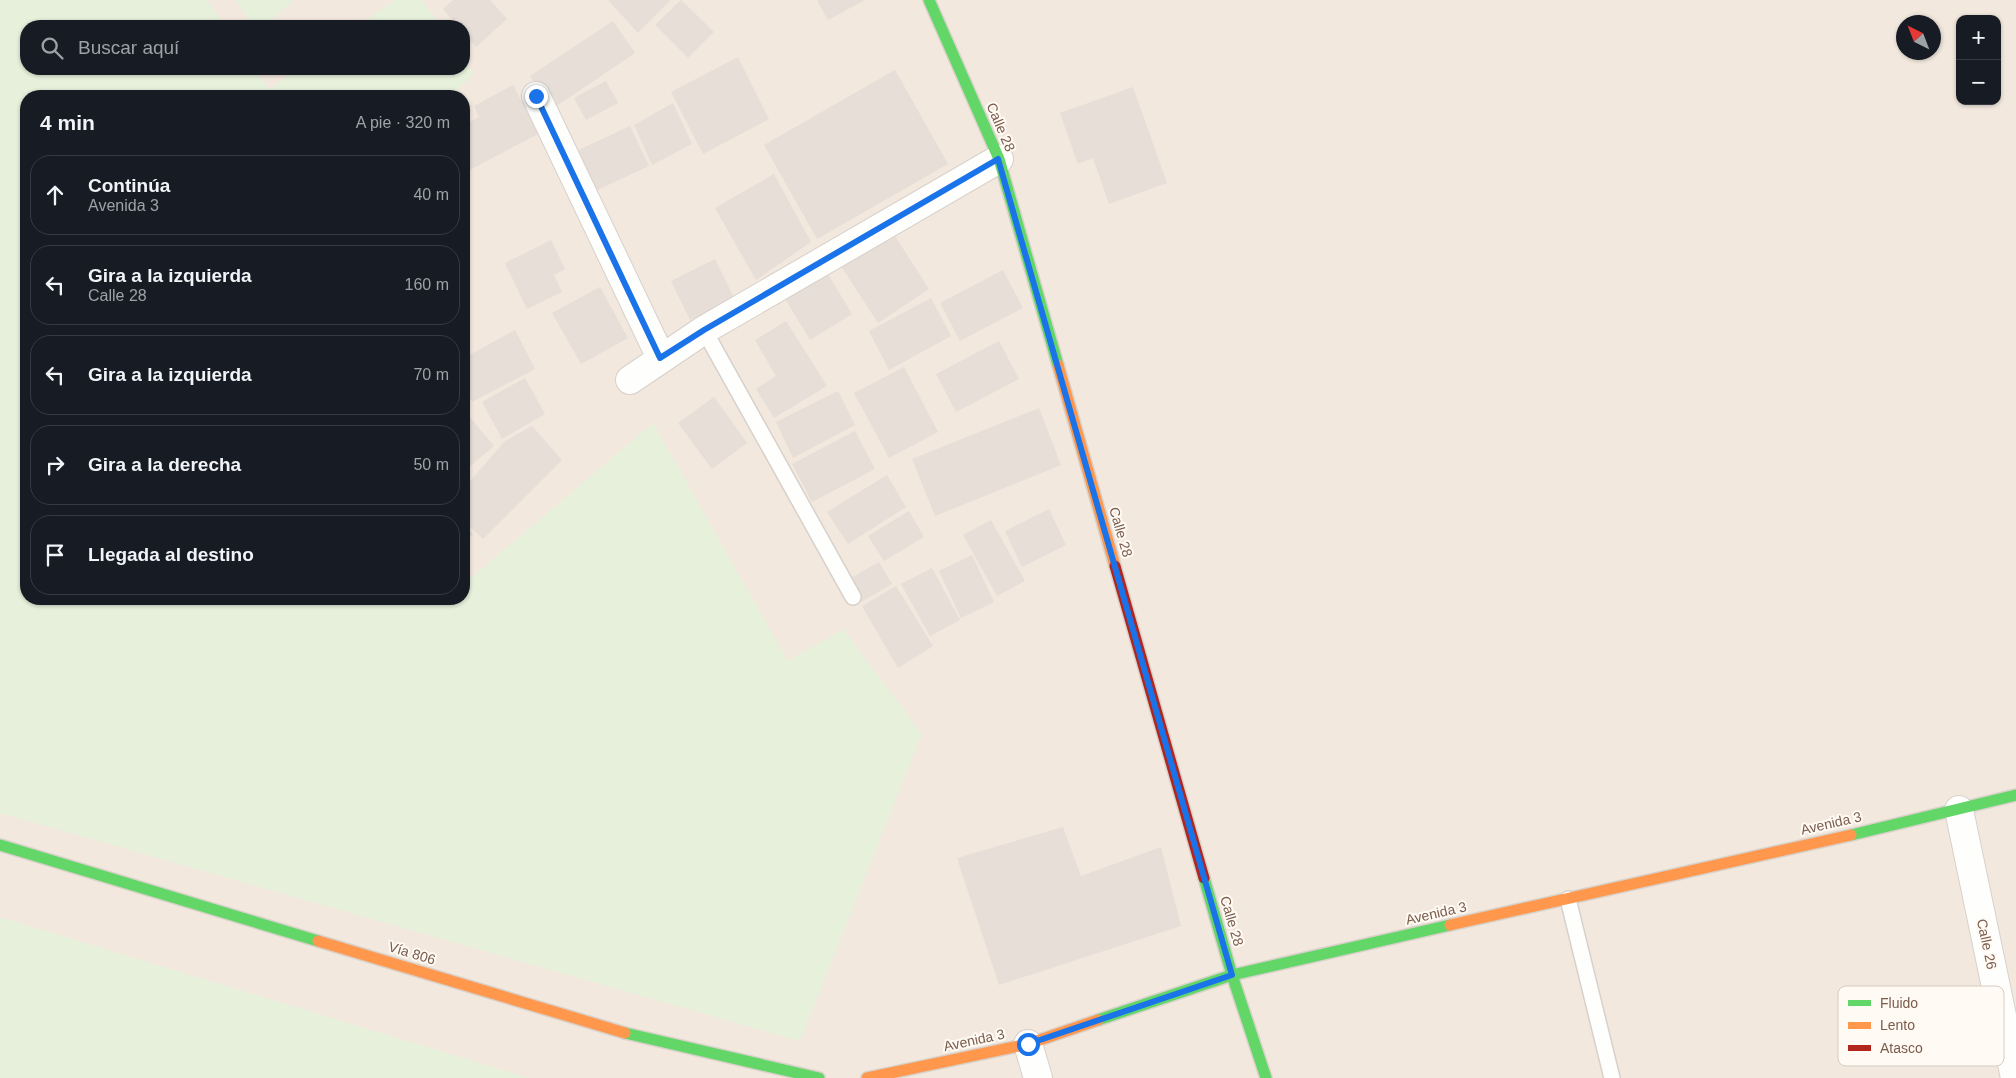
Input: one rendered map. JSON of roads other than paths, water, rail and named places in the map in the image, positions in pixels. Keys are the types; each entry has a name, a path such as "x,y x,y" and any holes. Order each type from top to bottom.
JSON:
{"street":[{"name":"Calle 28","path":"929,0 998,159 1232,975 1266,1078"},
{"path":"536,96 660,358"},
{"path":"630,380 704,330 998,159"},
{"name":"Avenida 3","path":"867,1078 1028,1044 1232,975 1959,810 2016,795"},
{"name":"Calle 26","path":"1959,810 1996,986"},
{"name":"Vía 806","path":"0,845 610,1028 819,1078"},
{"name":"Calle 26","path":"2004,1025 2015,1078"},
{"path":"1028,1044 1038,1078"}],"lane":[{"path":"704,330 853,597"},
{"path":"1568,898 1612,1078"}]}
